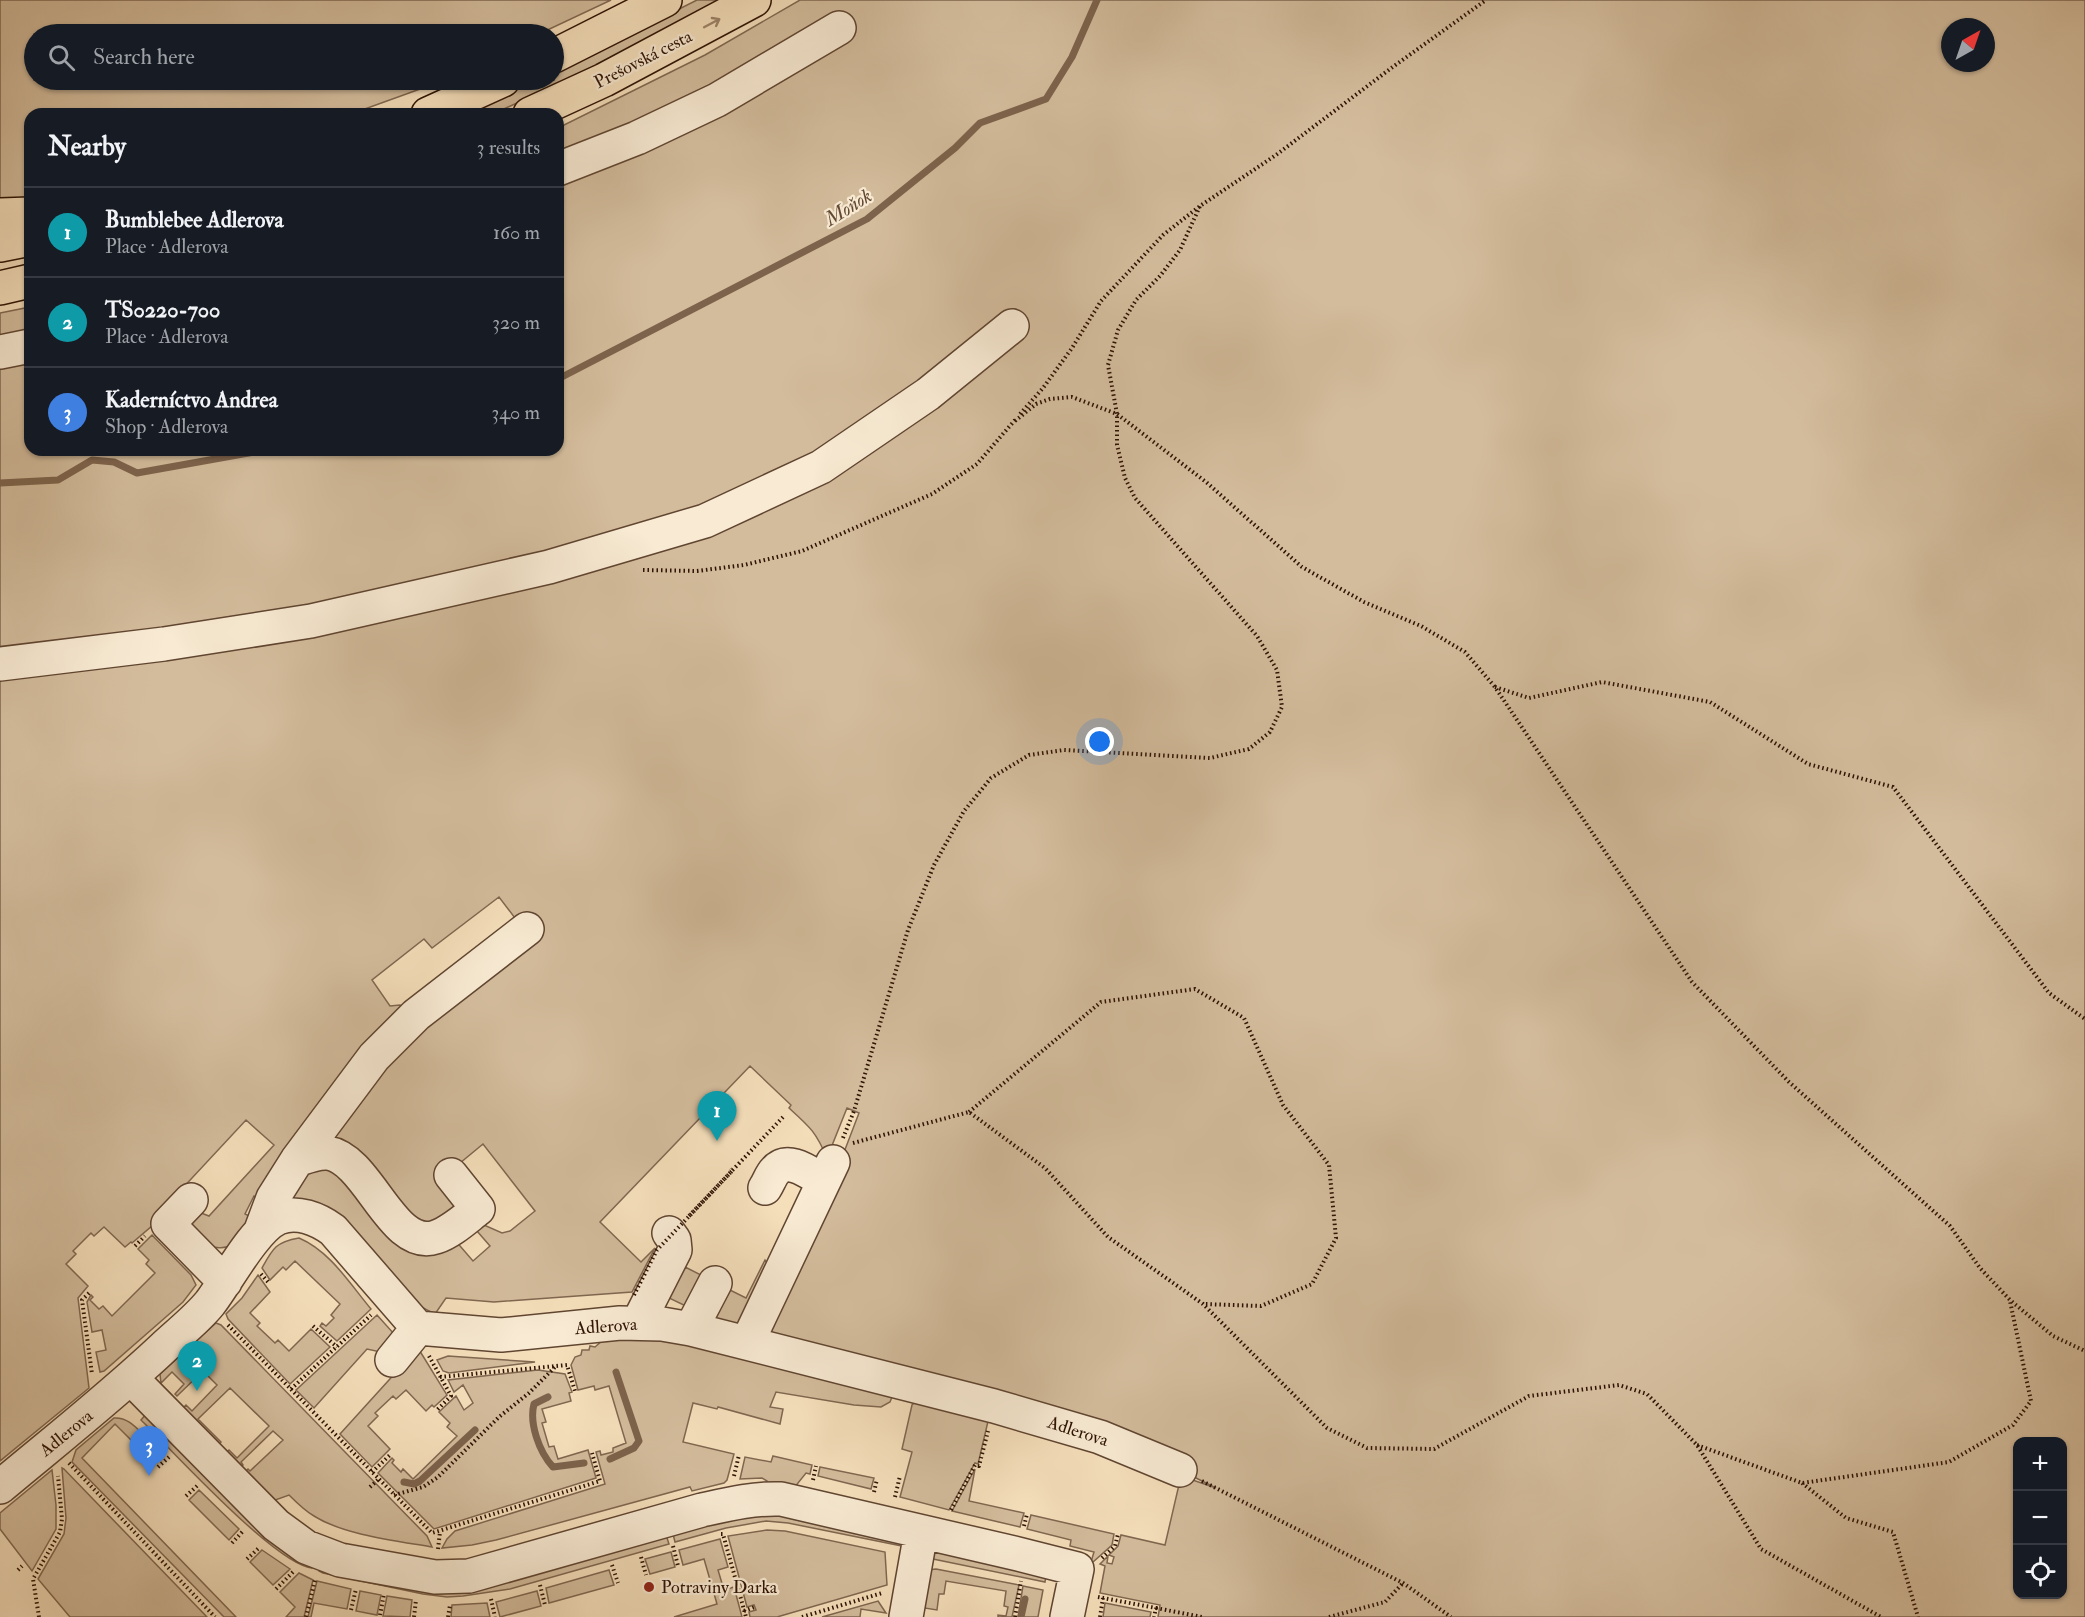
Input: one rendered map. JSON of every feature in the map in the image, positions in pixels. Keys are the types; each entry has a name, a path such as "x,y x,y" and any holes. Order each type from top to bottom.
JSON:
{"highway":[{"path":"564,51 665,0"},
{"name":"Prešovská cesta","path":"543,108 604,80 754,0"},
{"path":"441,108 481,90"},
{"path":"0,214 24,214"},
{"path":"0,245 24,240"},
{"path":"0,288 24,282"}],"street":[{"path":"564,167 637,138 717,100 839,28"},
{"path":"0,664 164,644 311,621 549,567 705,521 820,467 927,394 1012,326"},
{"path":"0,352 24,347"},
{"path":"261,1230 273,1198 297,1160 375,1057 408,1023 527,929"},
{"path":"297,1160 314,1154 330,1154 344,1160 400,1226 410,1234 422,1239 434,1238 446,1232 478,1209 451,1175"},
{"path":"765,1188 776,1170 782,1166 832,1163"},
{"path":"747,1343 778,1255 832,1163"},
{"path":"191,1200 168,1224 225,1282"},
{"name":"Adlerova","path":"0,1487 131,1378 209,1305 261,1230 278,1218 292,1215 308,1216 322,1222 343,1240 418,1328 517,1335 600,1324 636,1309 662,1324 695,1321 747,1343 994,1406 1100,1437 1180,1470"},
{"path":"636,1309 675,1250 674,1240 678,1225"},
{"path":"695,1321 715,1283"},
{"path":"392,1360 418,1328"},
{"path":"131,1378 276,1525 306,1547 340,1560 435,1576 469,1576 702,1510 764,1498 795,1501 1077,1569 1067,1617"},
{"path":"906,1617 911,1584 933,1534"}],"path":[{"path":"639,570 697,571 744,565 802,551 932,494 977,464 1043,388 1101,301 1163,235 1200,206 1276,155 1485,0"},
{"path":"832,1163 854,1111 908,930 934,865 964,811 992,778 1029,755 1064,750 1210,758 1249,749 1270,732 1282,707 1277,670 1257,636 1135,498 1125,478 1117,445 1117,414 1108,365 1118,330 1136,300 1160,276 1180,250 1200,206"},
{"path":"1015,421 1036,404 1050,399 1072,397 1117,414 1206,482 1302,567 1364,602 1421,626 1465,652 1495,687 1692,982 1789,1082 1950,1226 1980,1268 2010,1300 2053,1336 2085,1351"},
{"path":"1495,687 1529,698 1602,682 1710,702 1808,764 1893,787 2049,993 2085,1019"},
{"path":"832,1163 969,1112 1101,1002 1195,990 1244,1018 1283,1105 1329,1165 1336,1238 1312,1284 1261,1306 1203,1304"},
{"path":"969,1112 1045,1168 1108,1237 1203,1304 1326,1428 1368,1448 1434,1449 1528,1396 1619,1385 1647,1394 1697,1445 1761,1549 1881,1617"},
{"path":"678,1225 784,1116"},
{"path":"636,1309 657,1250 732,1171 730,1169"},
{"path":"135,1246 151,1230"},
{"path":"89,1293 82,1300 93,1376"},
{"path":"1802,1483 1949,1462 2013,1425 2031,1401 2010,1300"},
{"path":"291,1389 378,1309"},
{"path":"227,1323 432,1533 600,1481 592,1453"},
{"path":"314,1326 337,1347"},
{"path":"432,1362 451,1396 437,1410"},
{"path":"440,1377 567,1365 575,1391"},
{"path":"394,1495 423,1487 438,1477 506,1410 529,1393 556,1366"},
{"path":"933,1534 951,1510 975,1465 979,1466 994,1406"},
{"path":"142,1451 153,1440"},
{"path":"1697,1445 1802,1483 1846,1518 1893,1532 1918,1617"},
{"path":"372,1473 390,1455"},
{"path":"735,1471 739,1455"},
{"path":"158,1467 170,1456"},
{"path":"1180,1470 1403,1583 1451,1617"},
{"path":"39,1617 33,1579 60,1532 62,1519 57,1472"},
{"path":"896,1496 900,1476"},
{"path":"370,1487 379,1479"},
{"path":"186,1496 198,1484"},
{"path":"1025,1524 1027,1514"},
{"path":"231,1543 244,1530"},
{"path":"1114,1546 1118,1534"},
{"path":"247,1559 262,1545"},
{"path":"674,1547 678,1566"},
{"path":"640,1557 646,1575"},
{"path":"612,1565 618,1583"},
{"path":"18,1570 22,1566"},
{"path":"276,1588 296,1568"},
{"path":"306,1617 316,1575"},
{"path":"1329,1617 1385,1602 1403,1583"},
{"path":"802,1617 911,1584"},
{"path":"351,1610 356,1585"},
{"path":"540,1585 545,1605"},
{"path":"380,1616 385,1590"},
{"path":"1015,1617 1019,1593"},
{"path":"414,1617 417,1597"},
{"path":"491,1598 495,1617"},
{"path":"1100,1617 1102,1598"},
{"path":"448,1617 450,1601"},
{"path":"744,1611 755,1607"},
{"path":"1156,1608 1202,1617"}],"shaded area":[{"path":"0,0 611,0 560,24 24,24 24,90 417,90 368,108 24,108 24,204 0,205"},
{"path":"697,0 721,0 564,81 564,67"},
{"path":"800,0 2085,0 2085,1617 1158,1617 1160,1605 1100,1593 1105,1566 1100,1564 1108,1556 1107,1563 1112,1564 1114,1557 1109,1555 1118,1546 1121,1535 1165,1545 1181,1476 1216,1488 1180,1470 1182,1463 1099,1423 780,1342 767,1335 828,1194 859,1113 847,1108 827,1158 812,1130 789,1108 791,1105 750,1066 600,1222 641,1262 655,1248 632,1292 494,1302 446,1298 435,1314 404,1295 367,1246 345,1222 317,1207 280,1206 309,1161 323,1157 337,1162 351,1174 406,1237 423,1245 454,1239 473,1261 490,1246 470,1223 475,1221 502,1233 510,1231 535,1211 483,1144 442,1178 461,1216 444,1228 433,1232 421,1230 397,1213 363,1173 342,1154 315,1148 372,1069 409,1029 461,986 533,933 525,923 456,977 447,978 518,922 499,897 432,948 424,939 372,980 390,1006 400,1005 410,1013 361,1066 305,1142 292,1153 287,1147 260,1199 254,1196 245,1214 251,1217 243,1232 232,1245 217,1248 201,1242 191,1230 190,1222 192,1213 196,1211 209,1216 274,1145 246,1120 151,1222 153,1225 132,1243 125,1247 104,1227 94,1236 91,1233 73,1251 76,1254 66,1264 88,1286 78,1298 89,1388 0,1461 0,313 24,308 24,456 564,456 564,125 705,55"},
{"path":"516,90 545,90 506,108 477,108"},
{"path":"152,1235 191,1275 196,1285 183,1302 104,1371 100,1372 96,1352 106,1350 102,1330 92,1332 87,1302 91,1295 93,1297 90,1300 99,1309 103,1306 112,1316 155,1273 146,1264 149,1260 138,1249"},
{"path":"299,1238 330,1260 371,1309 337,1341 320,1326 322,1323 326,1326 334,1318 331,1315 340,1304 295,1261 286,1270 283,1267 270,1280 262,1268 276,1247"},
{"path":"765,1260 772,1268 737,1327 710,1318 726,1288 746,1298"},
{"path":"685,1267 707,1278 692,1309 669,1298"},
{"path":"258,1275 270,1292 250,1313 260,1323 257,1326 275,1343 278,1340 289,1351 311,1329 330,1347 290,1384 228,1319 226,1314 242,1298"},
{"path":"377,1315 395,1335 385,1353 367,1349 314,1408 296,1390"},
{"path":"216,1323 221,1325 427,1536 432,1547 355,1533 326,1523 301,1507 289,1495 267,1503 241,1476 248,1469 250,1471 283,1440 273,1431 241,1462 243,1465 237,1472 222,1456 229,1450 237,1458 269,1426 230,1388 198,1419 221,1442 215,1449 179,1412 186,1405 192,1411 217,1385 203,1371 177,1396 175,1394 184,1384 172,1372 161,1383 160,1374"},
{"path":"656,1335 892,1397 890,1402 881,1407 854,1405 776,1392 770,1407 783,1409 780,1424 718,1407 717,1409 693,1403 683,1442 734,1454 727,1480 724,1483 692,1491 690,1487 496,1540 442,1548 455,1531 605,1484 596,1452 600,1451 601,1455 613,1452 613,1448 626,1443 609,1386 595,1390 594,1386 578,1390 571,1365 575,1357 581,1355 582,1350 589,1350 590,1346 595,1347 603,1340"},
{"path":"418,1348 447,1395 426,1411 406,1390 396,1399 393,1396 375,1413 378,1416 368,1426 390,1449 372,1467 340,1434"},
{"path":"448,1356 535,1362 449,1373 443,1371 437,1360"},
{"path":"538,1370 565,1374 572,1392 569,1393 571,1401 542,1409 546,1422 542,1423 549,1447 554,1446 558,1459 588,1450 596,1478 434,1529 378,1473 392,1458 394,1460 392,1463 401,1472 403,1469 413,1479 457,1436 447,1427 450,1423 439,1412 456,1396 464,1410 473,1403 463,1385 454,1392 448,1380"},
{"path":"918,1399 989,1417 978,1464 975,1463 949,1510 900,1497 912,1452 902,1449 912,1405"},
{"path":"147,1413 313,1566 312,1568 295,1562 274,1547 224,1504 141,1420"},
{"path":"114,1418 124,1419 148,1439 139,1448 115,1424 82,1458 236,1617 224,1617 72,1462 76,1450"},
{"path":"773,1456 812,1465 810,1474 806,1473 794,1488 767,1486 767,1481 762,1478 740,1479 745,1457 771,1462"},
{"path":"820,1467 874,1478 871,1489 818,1476"},
{"path":"62,1468 207,1617 70,1617 38,1579 64,1534 66,1518"},
{"path":"975,1469 969,1501 1024,1513 1020,1527 952,1511"},
{"path":"52,1470 56,1529 32,1571 0,1529 0,1513"},
{"path":"199,1490 239,1529 229,1540 189,1500"},
{"path":"788,1514 895,1538 902,1546 788,1523 766,1521 726,1528 675,1542 673,1534 733,1518"},
{"path":"1031,1515 1114,1534 1112,1545 1091,1562 1094,1552 1070,1546 1071,1540 1027,1529"},
{"path":"767,1530 785,1531 885,1552 887,1585 777,1617 750,1617 749,1612 756,1610 754,1605 747,1607 728,1536"},
{"path":"666,1535 669,1544 510,1589 463,1596 423,1594 319,1571 319,1567 351,1575"},
{"path":"720,1539 728,1567 718,1570 724,1590 734,1587 742,1617 674,1617 717,1604 704,1559 683,1565 679,1550"},
{"path":"932,1548 1046,1575 1045,1582 933,1559 930,1558"},
{"path":"262,1550 290,1569 273,1585 250,1562"},
{"path":"671,1552 675,1567 650,1574 645,1559"},
{"path":"936,1569 1019,1585 1012,1617 998,1617 998,1615 1006,1616 1008,1607 1004,1606 1006,1591 946,1581 944,1594 939,1594 937,1610 918,1607 927,1570"},
{"path":"609,1570 614,1585 549,1603 546,1588"},
{"path":"299,1573 313,1580 304,1617 286,1617 295,1607 280,1592"},
{"path":"317,1581 351,1589 347,1609 314,1603 311,1617 308,1617"},
{"path":"1023,1586 1043,1590 1038,1617 1018,1617"},
{"path":"360,1591 381,1595 377,1615 356,1611"},
{"path":"537,1591 541,1606 500,1617 496,1602"},
{"path":"387,1596 412,1600 410,1617 383,1616"},
{"path":"878,1601 886,1613 861,1609 860,1617 822,1617"},
{"path":"487,1603 490,1617 451,1617 452,1605"},
{"path":"1105,1603 1151,1612 1150,1617 1103,1617"}],"waterway":[{"name":"Moňok","path":"564,376 867,219 955,148 980,123 1046,99 1072,57 1097,0"},
{"name":"Moňok","path":"0,483 58,480 92,460 114,462 137,473 232,456"},
{"path":"610,1459 634,1448 639,1441 616,1372"},
{"path":"548,1397 534,1404 533,1412 536,1437 543,1454 553,1467 584,1463"},
{"path":"404,1482 414,1484 420,1481 475,1430"},
{"path":"1021,1617 1025,1599"}],"place":[{"name":"Bumblebee Adlerova","path":"717,1141"},
{"name":"TS0220-700","path":"197,1391"},
{"name":"Kaderníctvo Andrea","path":"149,1476"},
{"name":"Potraviny Darka","path":"649,1587"}]}
